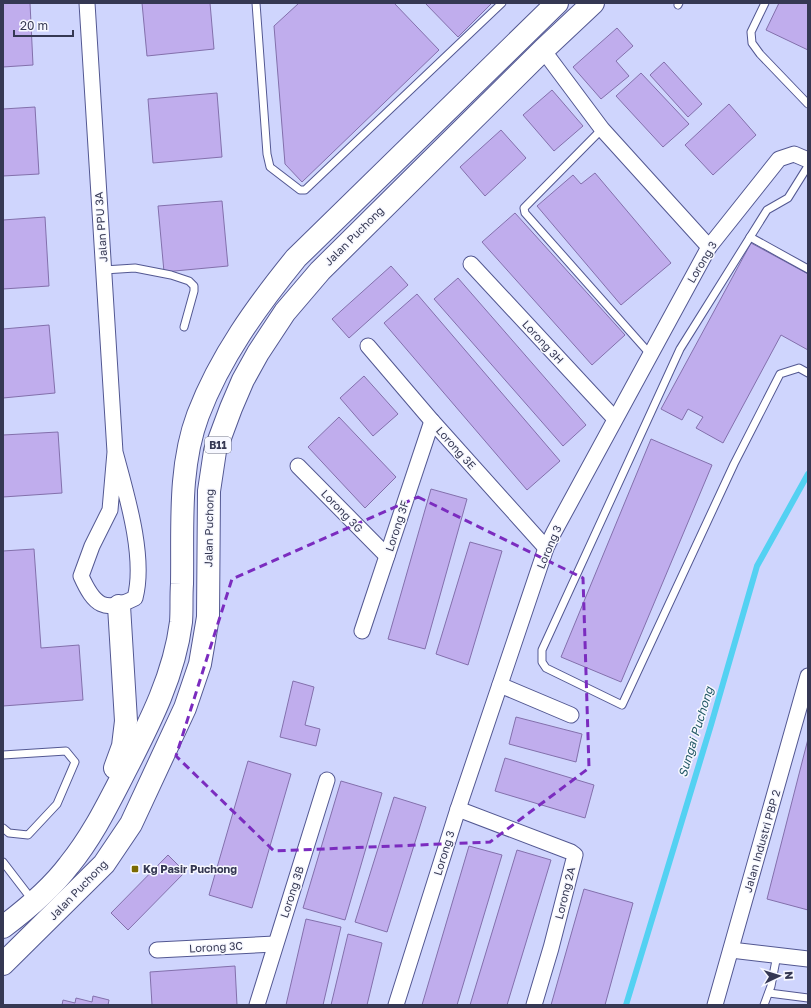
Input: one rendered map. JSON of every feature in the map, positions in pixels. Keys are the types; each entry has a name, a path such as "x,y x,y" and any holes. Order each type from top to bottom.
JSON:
{"main road":[{"name":"Jalan Puchong","path":"3,927 34,903 69,866 96,827 152,718 171,670 181,622 184,492 189,447 198,415 241,332 269,292 296,258 557,3"},
{"name":"Jalan Puchong","path":"3,964 104,864 131,824 185,708 200,664 208,616 209,491 215,451 237,394 258,353 285,312 320,271 543,50 593,3"},
{"path":"96,827 123,746 126,721 119,606"}],"street":[{"name":"Jalan PPU 3A","path":"87,3 115,452 110,510 92,546 81,576 90,594 103,606 119,606 135,598 138,584 129,502 115,452"},
{"path":"543,50 602,129 709,247"},
{"name":"Lorong 3","path":"396,1005 458,809 546,548 709,247 779,159 794,154 808,160"},
{"name":"Lorong 3H","path":"471,264 615,419"},
{"name":"Lorong 3E","path":"368,346 432,421 546,548"},
{"name":"Lorong 3F","path":"362,631 432,421"},
{"name":"Lorong 3G","path":"298,466 387,556"},
{"name":"Jalan Industri PBP 2","path":"714,1005 807,683"},
{"path":"500,685 571,715"},
{"name":"Lorong 3B","path":"257,1005 327,780"},
{"name":"Lorong 2A","path":"458,809 572,852 575,855 551,948 534,1005"},
{"name":"Lorong 3C","path":"157,950 275,944"},
{"path":"731,950 808,959"}],"lane":[{"path":"256,3 267,154 270,167 300,190 305,190 502,3"},
{"path":"765,3 751,32 752,43 760,54 808,104"},
{"path":"602,129 524,208 525,213 650,354"},
{"path":"808,166 788,198 767,210 680,349 542,650 542,662 546,668 622,705 734,464 780,374 799,368 808,373"},
{"path":"750,236 808,269"},
{"path":"104,270 135,268 171,275 189,281 194,286 194,291 184,327"},
{"path":"3,755 66,751 75,762 57,804 28,835 9,833 3,828"},
{"path":"3,862 34,903"},
{"path":"764,1005 777,955"},
{"path":"768,993 808,998"}],"highlighted area":[{"path":"418,497 583,578 589,768 490,842 274,851 176,756 232,579"}],"building":[{"path":"3,3 30,3 33,65 3,67"},
{"path":"142,3 210,3 214,49 147,56"},
{"path":"299,3 394,3 439,50 302,182 285,164 274,26"},
{"path":"425,3 492,3 458,37"},
{"path":"779,3 808,3 808,50 766,30"},
{"path":"617,28 633,46 616,61 629,76 601,99 573,67"},
{"path":"664,62 702,104 688,117 650,75"},
{"path":"641,73 689,124 663,147 616,96"},
{"path":"552,90 583,126 554,151 523,115"},
{"path":"217,93 222,157 153,163 148,99"},
{"path":"729,104 756,135 713,175 685,145"},
{"path":"35,107 39,174 3,176 3,109"},
{"path":"501,130 526,158 485,196 460,167"},
{"path":"595,173 671,263 621,305 537,206 573,175 581,184"},
{"path":"222,201 228,266 164,272 158,206"},
{"path":"515,213 625,335 592,365 482,242"},
{"path":"45,217 49,286 3,289 3,220"},
{"path":"751,243 808,274 808,350 781,335 723,443 696,428 703,417 688,409 682,420 661,409"},
{"path":"391,266 408,285 349,338 332,319"},
{"path":"458,278 586,425 563,446 434,299"},
{"path":"417,294 560,461 527,490 384,323"},
{"path":"49,325 55,393 3,398 3,329"},
{"path":"364,376 398,414 373,436 340,398"},
{"path":"339,417 396,477 365,508 308,447"},
{"path":"58,432 62,493 3,497 3,435"},
{"path":"651,439 712,465 621,682 561,657"},
{"path":"431,489 467,499 425,649 388,639"},
{"path":"470,542 502,551 468,665 436,654"},
{"path":"34,549 41,648 79,645 83,700 3,706 3,551"},
{"path":"293,681 314,687 305,725 320,729 316,746 280,737"},
{"path":"516,717 582,734 576,762 509,744"},
{"path":"808,739 808,910 767,899"},
{"path":"505,758 594,785 585,818 495,791"},
{"path":"248,761 291,774 252,908 209,895"},
{"path":"341,781 382,793 345,920 303,908"},
{"path":"394,797 426,807 387,932 355,922"},
{"path":"469,846 502,855 457,1005 422,1005"},
{"path":"517,850 551,860 507,1005 470,1005"},
{"path":"168,855 185,872 128,930 111,913"},
{"path":"584,889 633,903 605,1005 551,1005"},
{"path":"306,919 341,927 323,1005 286,1005"},
{"path":"348,934 382,943 367,1005 331,1005"},
{"path":"235,966 237,1005 152,1005 150,972"},
{"path":"93,996 109,1000 108,1005 62,1005 63,1000 75,1003 76,998 92,1002"}],"waterway":[{"name":"Sungai Puchong","path":"626,1005 711,725 757,566 808,474"}],"place":[{"name":"Kg Pasir Puchong","path":"135,869"}]}
